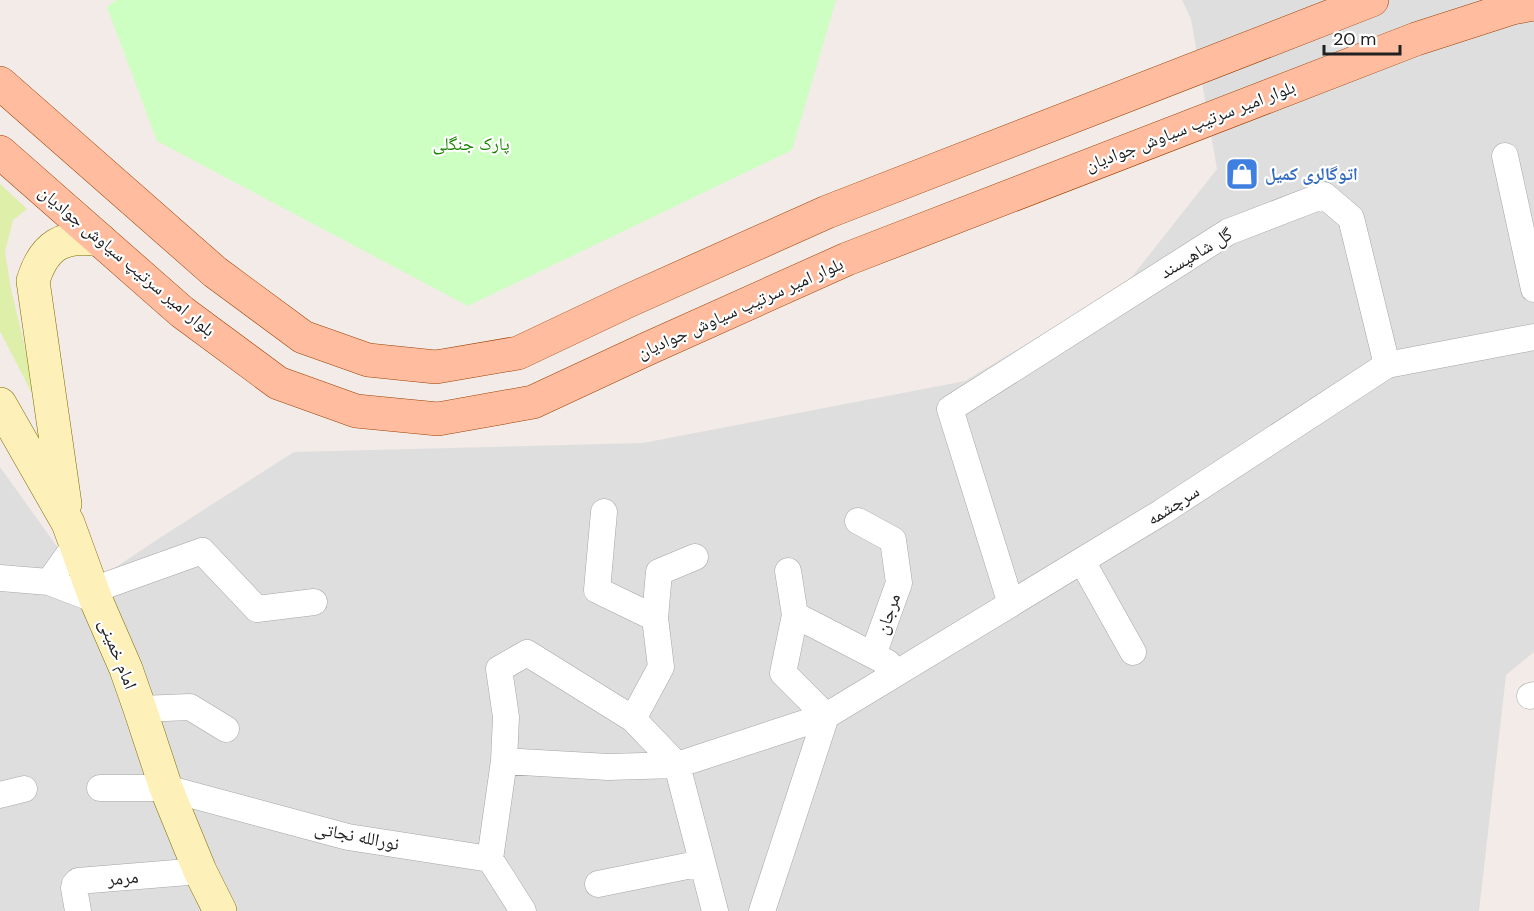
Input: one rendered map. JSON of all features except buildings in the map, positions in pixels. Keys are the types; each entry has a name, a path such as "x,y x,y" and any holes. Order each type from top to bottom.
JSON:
{"main road":[{"path":"0,83 215,272 303,337 368,360 436,367 518,353 827,212 1372,0"},
{"name":"بلوار امیر سرتیپ سیاوش جوادیان","path":"0,152 182,312 278,383 356,411 438,419 533,402 847,259 1416,39 1512,8 1534,4"}],"street":[{"path":"1505,156 1534,289"},
{"name":"گل شاهپسند","path":"1011,604 950,409 1228,232 1324,195 1351,218 1387,365"},
{"path":"49,582 72,534 33,281 39,264 50,250 65,240 82,237 100,240"},
{"name":"سرچشمه","path":"504,761 608,767 677,765 826,716 1162,512 1387,365 1534,337"},
{"name":"امام خمینی","path":"0,404 72,534 126,669 166,788 200,871 220,911"},
{"path":"604,512 597,590 655,618"},
{"name":"مرجان","path":"858,521 893,540 898,583 873,656"},
{"path":"0,578 49,582 95,595 202,551 257,609 314,603"},
{"path":"633,719 661,667 655,618 659,572 695,556"},
{"path":"1082,561 1133,652"},
{"path":"762,911 826,716 783,673 795,615 788,571"},
{"path":"795,615 902,670"},
{"path":"524,911 490,860 504,761 507,717 499,669 526,653 633,719 677,765 715,911"},
{"path":"140,709 190,706 226,729"},
{"name":"نورالله نجاتی","path":"100,788 166,788 348,837 490,860"},
{"path":"598,884 702,863"},
{"name":"مرمر","path":"78,911 74,888 78,881 200,871"}],"shaded area":[{"path":"1182,0 1534,0 1534,652 1506,675 1479,911 0,911 0,467 86,587 294,452 643,443 965,381 1127,283 1217,169 1191,19"}],"green space":[{"name":"پارک جنگلی","path":"116,0 836,0 792,150 468,306 157,141 107,7"},
{"path":"0,184 27,209 13,220 5,252 11,289 39,407 0,331"}],"place":[{"name":"اتوگالری کمیل","path":"1242,174"}]}
